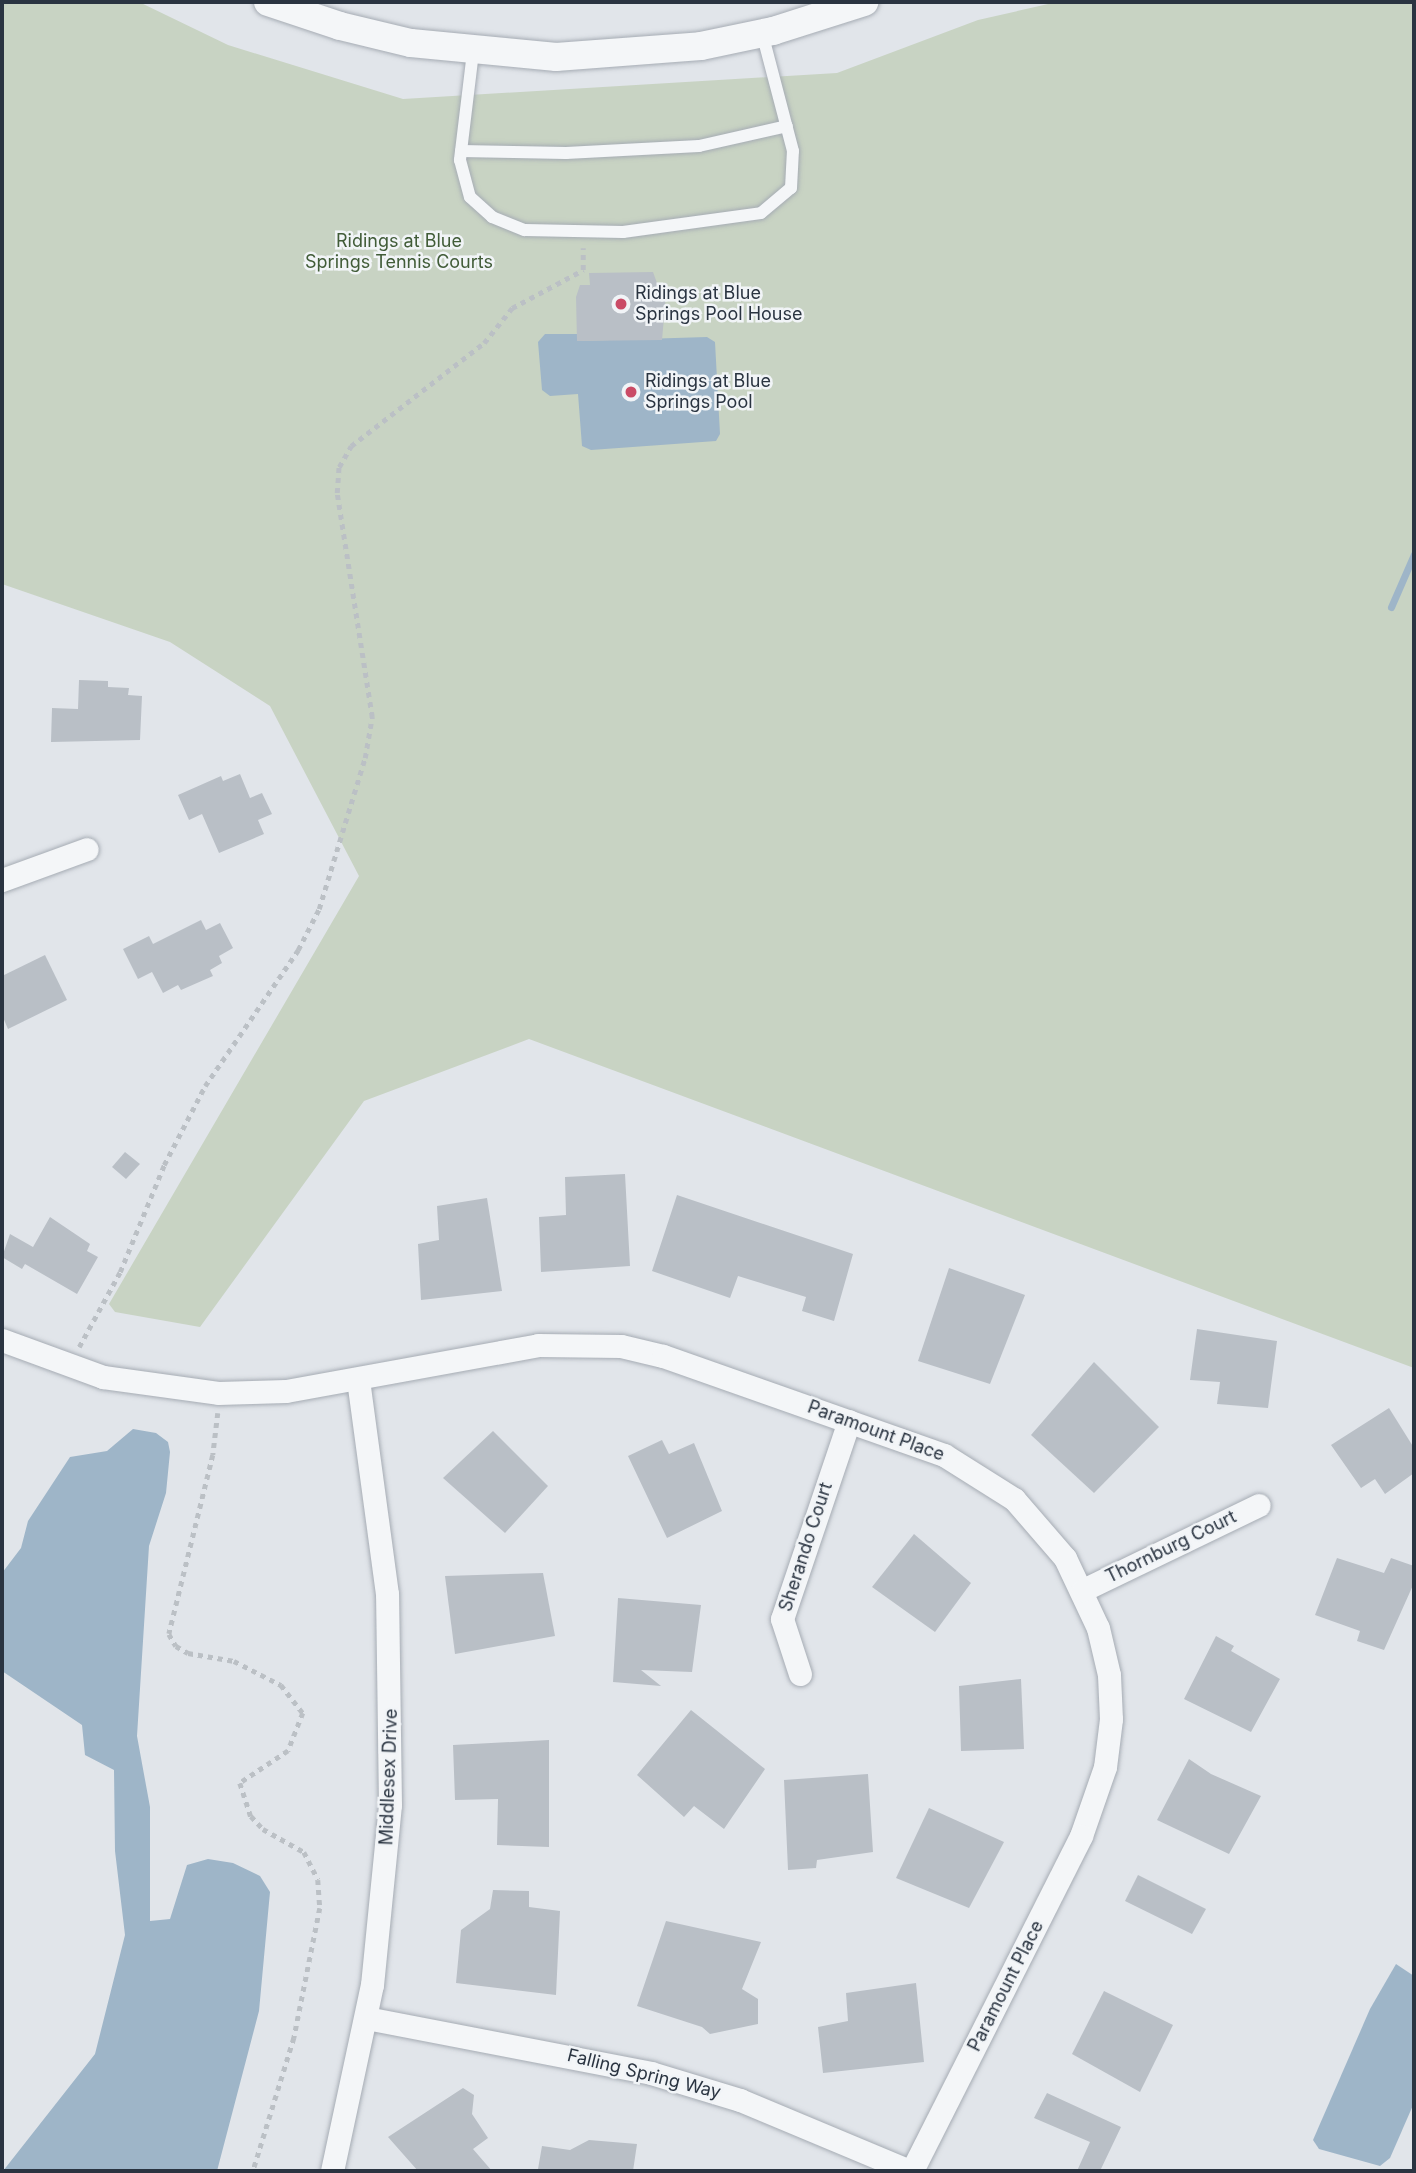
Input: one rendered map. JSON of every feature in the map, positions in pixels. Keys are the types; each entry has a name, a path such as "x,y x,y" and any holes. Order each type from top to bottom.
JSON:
{"street":[{"path":"268,2 340,26 473,52 556,57 629,55 762,33 864,2"},
{"path":"2,880 87,849"},
{"name":"Paramount Place","path":"2,1340 72,1367 160,1388 218,1393 286,1391 358,1380 538,1345 621,1346 944,1455 983,1476 1042,1527 1083,1590 1109,1675 1111,1719 1105,1767 1081,1836 911,2171"},
{"name":"Middlesex Drive","path":"331,2171 366,2018 383,1895 392,1715 387,1594 358,1380"},
{"name":"Sherando Court","path":"800,1674 782,1619 849,1421"},
{"name":"Thornburg Court","path":"1083,1590 1258,1505"},
{"name":"Falling Spring Way","path":"366,2018 650,2073 815,2128 911,2171"}],"lane":[{"path":"473,52 461,151 470,197 492,217 525,230 624,232 761,213 791,188 795,172 787,127 762,33"},
{"path":"461,151 566,153 699,146 787,127"}],"path":[{"path":"72,1367 205,1086 298,950 319,909 365,758 372,717 337,493 339,467 351,446 484,343 512,308 583,270 583,232"},
{"path":"218,1393 213,1455 169,1634 176,1646 188,1654 234,1661 281,1685 303,1713 288,1751 240,1783 251,1815 263,1829 304,1852 318,1880 320,1908 294,2038 253,2171"}],"green space":[{"name":"Ridings at Blue Springs Tennis Courts","path":"2,2 139,2 228,45 403,99 837,73 978,20 1057,2 1414,2 1414,1368 529,1039 364,1101 200,1327 115,1312 109,1304 359,876 270,706 170,642 2,584"}],"water":[{"name":"Ridings at Blue Springs Pool","path":"545,334 577,334 578,341 707,337 715,342 720,434 716,441 591,450 582,446 578,394 550,396 542,390 538,342"},
{"path":"133,1429 156,1433 168,1442 170,1452 166,1493 149,1546 137,1736 150,1807 150,1921 170,1919 187,1865 208,1859 233,1863 260,1876 270,1892 259,2011 217,2171 3,2171 95,2054 125,1935 115,1851 114,1770 85,1755 82,1725 2,1671 2,1573 21,1548 28,1521 70,1457 107,1451"},
{"path":"1396,1964 1414,1976 1414,2103 1390,2158 1380,2166 1319,2149 1313,2140 1370,2009"}],"building":[{"name":"Ridings at Blue Springs Pool House","path":"653,272 657,283 667,283 662,340 577,341 576,297 580,285 590,285 589,273"},
{"path":"79,680 108,681 108,687 129,688 128,695 142,696 140,740 51,742 52,708 78,709"},
{"path":"240,774 250,798 262,793 272,814 258,820 264,834 219,853 202,814 189,820 178,795 221,776 223,781"},
{"path":"201,920 206,930 220,923 233,948 219,956 222,963 210,970 213,976 181,990 178,985 163,993 152,972 138,979 123,949 149,936 153,944"},
{"path":"45,955 67,1000 8,1029 2,1015 2,976"},
{"path":"125,1152 140,1164 126,1179 112,1167"},
{"path":"625,1174 630,1266 541,1272 539,1217 566,1215 565,1177"},
{"path":"677,1195 853,1254 834,1321 802,1311 806,1297 738,1276 730,1298 652,1271"},
{"path":"487,1198 502,1291 421,1300 418,1244 439,1240 437,1206"},
{"path":"50,1217 90,1244 87,1251 98,1257 77,1294 25,1264 22,1269 2,1257 10,1234 33,1247"},
{"path":"949,1268 1025,1295 990,1384 918,1361"},
{"path":"1197,1329 1277,1341 1268,1408 1217,1404 1220,1382 1190,1380"},
{"path":"1094,1362 1159,1427 1094,1493 1031,1435"},
{"path":"1389,1408 1414,1448 1414,1473 1385,1494 1375,1479 1361,1488 1331,1445"},
{"path":"493,1431 548,1486 505,1533 443,1478"},
{"path":"662,1440 669,1454 694,1443 722,1511 667,1538 628,1456"},
{"path":"914,1534 971,1583 935,1632 872,1587"},
{"path":"1337,1558 1384,1573 1391,1558 1414,1566 1414,1583 1384,1650 1357,1641 1360,1631 1315,1615"},
{"path":"543,1573 555,1636 455,1654 445,1576"},
{"path":"618,1598 701,1605 692,1672 641,1670 661,1686 613,1682"},
{"path":"1216,1636 1234,1646 1231,1651 1280,1679 1251,1732 1184,1699"},
{"path":"1021,1679 1024,1749 961,1751 959,1686"},
{"path":"691,1710 765,1769 724,1829 694,1806 684,1817 637,1775"},
{"path":"549,1740 549,1847 497,1845 498,1799 455,1800 453,1745"},
{"path":"1189,1759 1211,1774 1261,1796 1229,1854 1157,1820"},
{"path":"868,1774 873,1852 817,1860 816,1868 788,1870 784,1780"},
{"path":"929,1808 1004,1842 969,1908 896,1878"},
{"path":"1138,1875 1206,1909 1192,1934 1125,1901"},
{"path":"493,1890 529,1891 529,1907 560,1911 556,1995 456,1983 461,1930 490,1909"},
{"path":"666,1921 761,1942 742,1989 758,1999 758,2024 710,2034 702,2027 637,2006"},
{"path":"916,1983 924,2062 823,2073 818,2027 848,2021 846,1993"},
{"path":"1104,1991 1173,2025 1140,2092 1072,2054"},
{"path":"463,2088 474,2095 472,2114 488,2138 473,2149 492,2171 418,2171 388,2137"},
{"path":"1047,2093 1121,2127 1100,2171 1077,2171 1090,2142 1034,2118"},
{"path":"589,2140 637,2144 633,2171 538,2169 542,2146 570,2150"}],"waterway":[{"path":"1391,607 1414,554"}],"place":[{"name":"Ridings at Blue Springs Pool House","path":"621,304"},
{"name":"Ridings at Blue Springs Pool","path":"631,392"}]}
